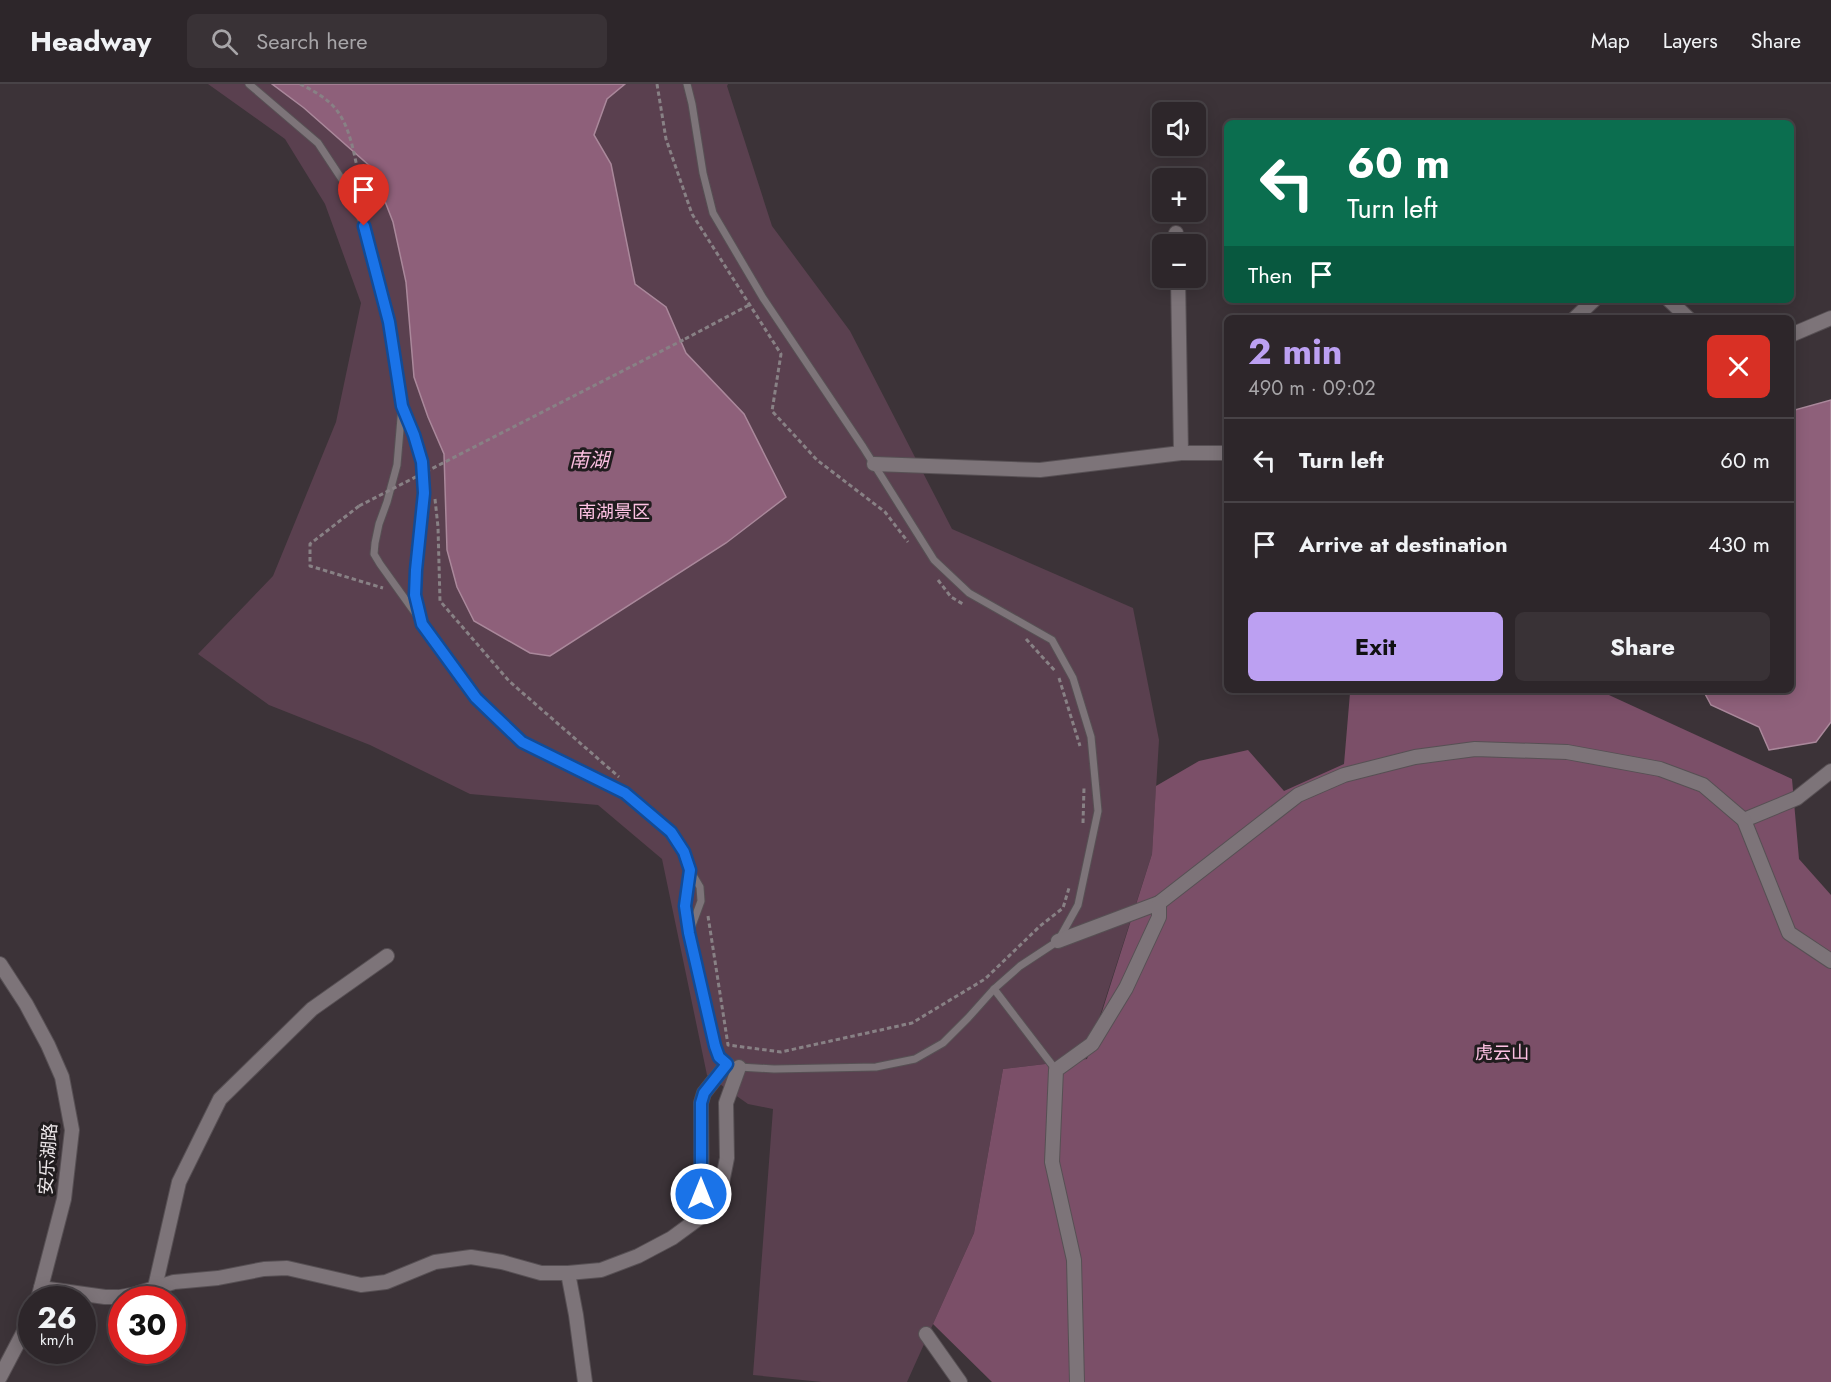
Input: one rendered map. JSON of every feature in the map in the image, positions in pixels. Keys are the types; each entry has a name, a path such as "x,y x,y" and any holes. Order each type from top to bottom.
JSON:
{"street":[{"path":"1178,288 1181,453"},
{"path":"1578,315 1591,303"},
{"path":"1672,303 1685,315"},
{"path":"1794,334 1831,318"},
{"path":"874,464 1040,471 1181,453 1224,453"},
{"path":"1058,941 1159,903 1298,795 1344,775 1415,757 1475,749 1568,752 1660,769 1703,785 1744,820 1789,933 1831,961"},
{"path":"1744,820 1797,798 1831,771"},
{"path":"1077,1382 1074,1260 1052,1162 1056,1070 1092,1044 1126,988 1159,917 1159,903"},
{"path":"155,1286 179,1182 220,1099 312,1009 387,956"},
{"name":"安乐湖路","path":"0,964 48,1045 62,1077 72,1130 64,1199 42,1286"},
{"path":"159,1286 264,1269 287,1268 361,1285 386,1282 435,1262 471,1257 502,1262 541,1273 568,1274 601,1269 638,1256 672,1238 702,1216 721,1188 727,1158 726,1103 733,1065"},
{"path":"702,1216 701,1103 704,1093 733,1065"},
{"path":"568,1274 585,1382"},
{"path":"926,1334 960,1382"},
{"path":"0,1377 18,1343"}],"lane":[{"path":"249,84 318,143 345,184 364,226 389,322 402,406 397,465 379,524 374,554 476,698 522,742 625,793 671,832 684,852 690,870 700,887 701,901 689,933"},
{"path":"687,84 703,173 713,213 764,298 874,464 934,560 969,593 1052,640 1073,678 1091,737 1098,811 1078,905 1058,941 1020,966 994,989 943,1043 915,1059 876,1067 774,1069 733,1065 719,1057 689,933 685,906 690,870"},
{"path":"402,406 422,462 424,493 415,595 422,624"},
{"path":"994,989 1056,1070"}],"path":[{"path":"300,84 317,93 337,110 347,127 365,202"},
{"path":"657,84 666,139 692,214 781,354 772,411 817,460 885,512 911,546"},
{"path":"399,592 310,566 310,544 359,506 764,298"},
{"path":"431,464 432,475"},
{"path":"435,495 440,601 508,681 619,777"},
{"path":"931,572 951,597 972,608"},
{"path":"1022,634 1058,674 1081,748"},
{"path":"1083,828 1084,782"},
{"path":"708,914 728,1045 781,1052 912,1023 985,979 1040,926 1063,908 1070,885"}],"green space":[{"name":"南湖景区","path":"208,84 728,84 772,226 850,331 952,529 1133,608 1159,740 1152,854 1086,1059 1003,1069 974,1233 907,1382 822,1382 753,1375 773,1109 748,1104 707,1075 662,859 598,805 470,794 370,745 269,705 198,654 273,576 336,422 361,303 325,204 285,139"},
{"name":"虎云山","path":"1350,693 1605,693 1792,779 1799,859 1831,895 1831,1382 992,1382 933,1324 974,1233 1003,1069 1087,1059 1152,854 1156,786 1199,761 1248,750 1284,791 1344,764"}],"water":[{"name":"南湖","path":"272,84 625,84 607,99 594,135 611,164 635,284 666,307 686,353 744,414 786,497 726,543 550,656 530,653 474,621 457,587 447,550 444,454 414,377 406,282 393,222 372,168 304,108"},
{"path":"1831,400 1831,722 1816,742 1769,750 1759,727 1711,705 1705,693 1794,693 1794,410"}],"route":[{"path":"364,226 389,322 402,406 422,462 424,493 415,595 422,624 476,698 522,742 625,793 671,832 684,852 690,870 685,906 689,933 715,1046 719,1057 727,1064 704,1093 701,1103 701,1194"}]}
